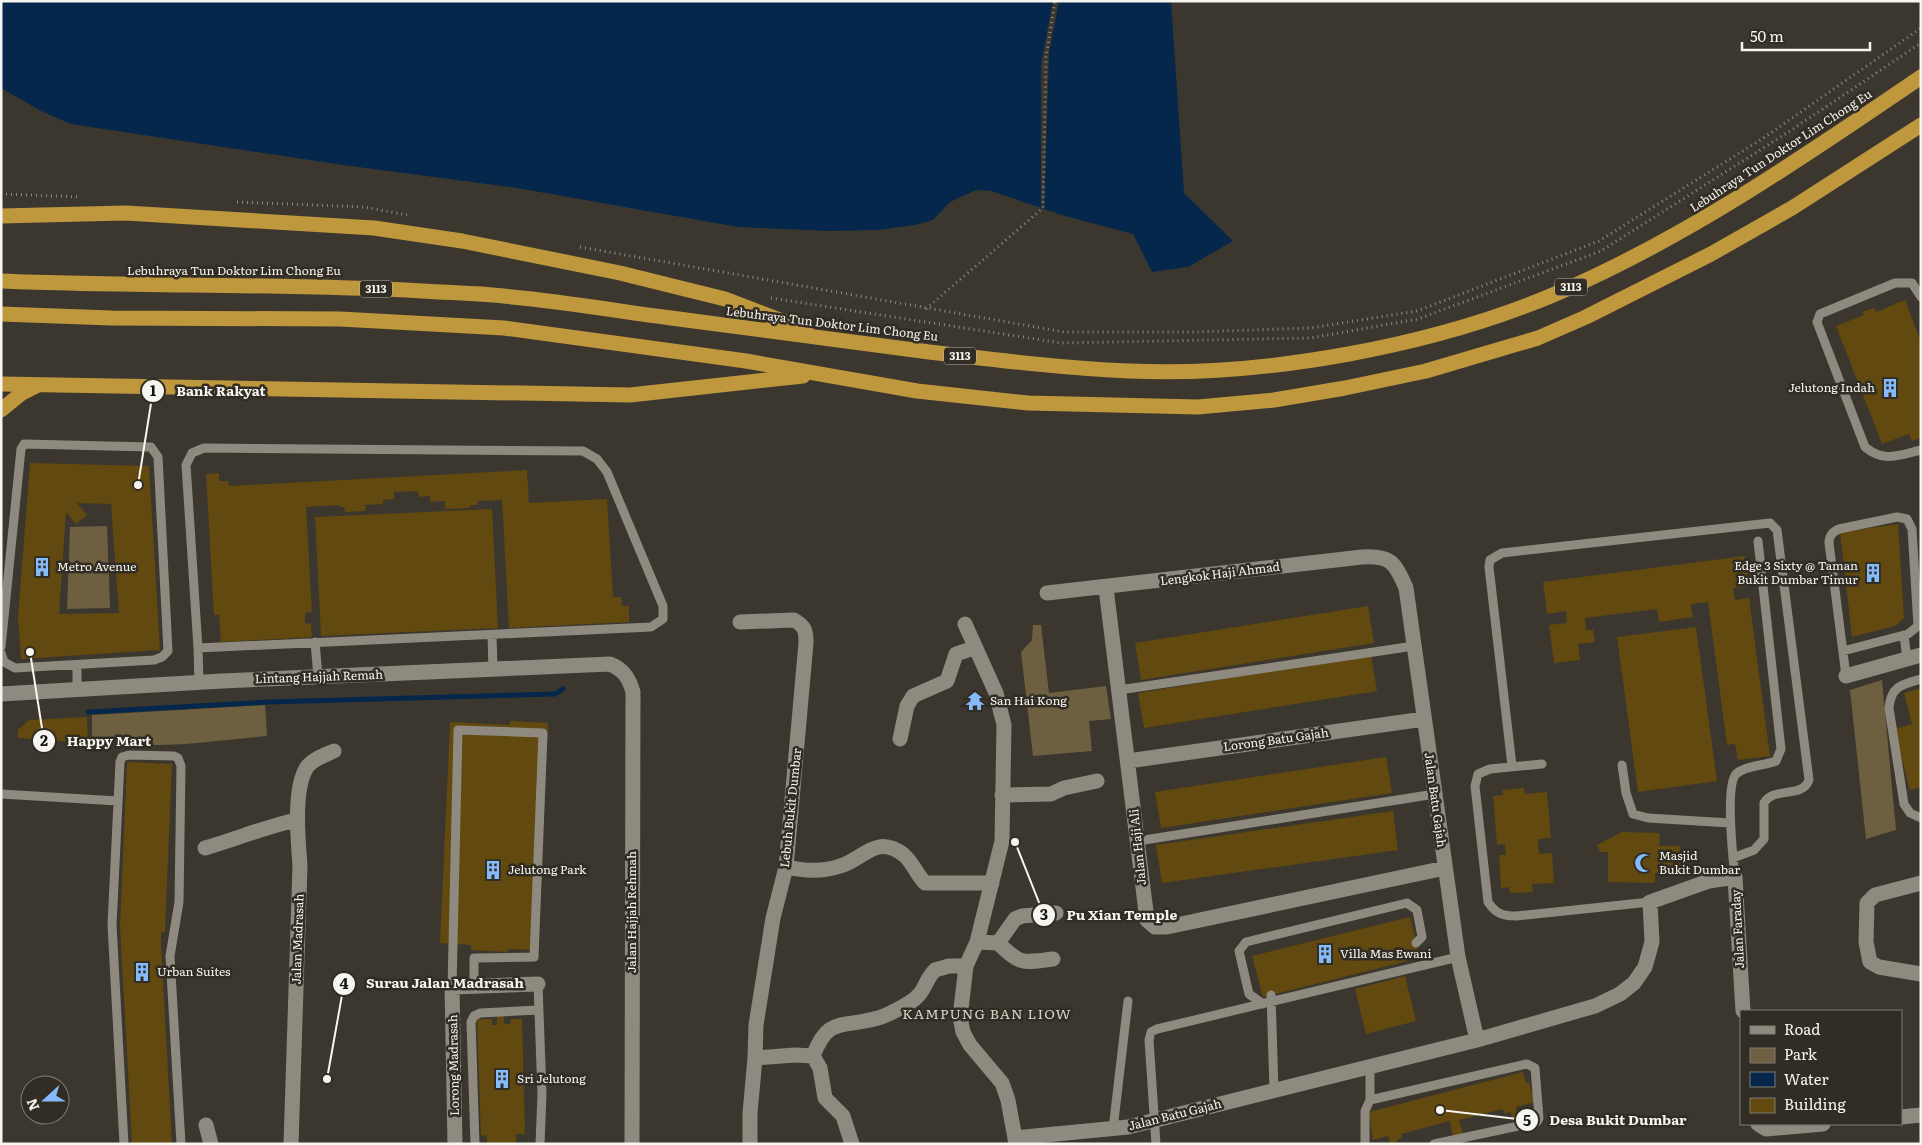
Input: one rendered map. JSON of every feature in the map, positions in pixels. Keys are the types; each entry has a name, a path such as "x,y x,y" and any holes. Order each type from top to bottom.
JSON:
{"highway":[{"name":"Lebuhraya Tun Doktor Lim Chong Eu","path":"1,281 98,286 339,286 510,296 748,329 1021,363 1130,371 1240,369 1300,361 1431,336 1514,310 1557,294 1655,247 1771,178 1921,77"},
{"name":"3113","path":"1,314 111,318 340,318 484,327 746,361 917,391 1028,403 1198,407 1283,399 1426,371 1538,338 1663,280 1792,208 1921,125"},
{"path":"1,216 126,213 248,219 374,228 452,239 620,273 725,299 828,339"},
{"path":"1,384 630,395 822,374"},
{"path":"1,410 22,393 37,385"}],"street":[{"name":"Lengkok Haji Ahmad","path":"1047,593 1106,588 1362,557 1378,556 1391,561"},
{"name":"Jalan Batu Gajah","path":"1391,561 1400,573 1406,588 1458,957 1477,1040"},
{"name":"Jalan Haji Ali","path":"1106,588 1138,841 1146,920 1155,927 1167,927 1445,868"},
{"name":"Lebuh Bukit Dumbar","path":"740,622 794,620 801,624 806,631 805,675 786,867 773,918 756,1025 750,1113 750,1144"},
{"path":"965,624 974,648 985,666 996,693 1004,725 1002,841 978,942 966,966 960,1017 963,1032 970,1045 1002,1083 1008,1100 1015,1141"},
{"path":"900,739 907,706 913,696 947,681 956,654 974,648"},
{"path":"1846,676 1914,657"},
{"name":"Lintang Hajjah Remah","path":"1,694 318,676 610,664 622,669 630,681"},
{"name":"Jalan Hajjah Rehmah","path":"630,681 633,692 632,1144"},
{"name":"Lorong Batu Gajah","path":"1128,761 1424,719"},
{"name":"Jalan Madrasah","path":"291,1144 300,865 296,820 303,778 307,768 334,751"},
{"path":"1002,795 1050,794 1064,788 1097,781"},
{"path":"205,848 244,837 263,827 296,820"},
{"path":"786,867 803,871 842,866 869,849 880,847 898,851 905,856 925,883 992,883"},
{"name":"Jalan Faraday","path":"1650,902 1709,882 1736,877 1743,1010"},
{"path":"1921,883 1875,896 1867,903 1866,942 1870,962 1879,967 1921,974"},
{"name":"Jalan Batu Gajah","path":"1015,1141 1113,1129 1154,1120 1570,1015 1620,994 1634,983 1645,967 1649,955 1652,926 1650,902"},
{"path":"998,943 1015,919 1022,916 1056,913"},
{"path":"978,942 998,943 1016,959 1025,962 1053,959"},
{"path":"813,1056 820,1038 835,1026 875,1019 918,998 926,988 935,970 949,966 966,966"},
{"path":"452,986 538,984"},
{"name":"Lorong Madrasah","path":"452,986 455,1144"},
{"path":"755,1058 795,1055 813,1056"},
{"path":"813,1056 820,1068 825,1098 843,1116 852,1144"},
{"path":"1902,1117 1921,1115"},
{"path":"206,1125 212,1144"},
{"path":"1760,1125 1766,1129 1812,1125"}],"lane":[{"path":"1921,297 1912,283 1895,283 1820,314 1817,322 1866,447 1875,455 1885,458 1921,450"},
{"path":"1,647 21,449 24,444 151,447 158,457 168,651 162,658 154,660 15,668 4,662 1,652"},
{"path":"198,648 651,628 663,619 663,606 607,472 597,459 583,450 204,448 192,453 186,466 200,682"},
{"path":"1843,651 1904,635 1915,629 1918,621 1911,524 1907,519 1897,517 1839,529 1831,534 1829,543 1846,676"},
{"path":"1512,766 1489,568 1490,560 1502,553 1774,525 1778,540 1809,780 1807,786 1802,789 1766,798 1764,803 1764,838 1754,850 1733,858"},
{"path":"1736,877 1730,823 1732,781 1735,776 1747,769 1776,761 1781,754 1758,540"},
{"path":"492,635 493,669"},
{"path":"1904,635 1914,657"},
{"path":"315,642 318,676"},
{"path":"1119,690 1414,646"},
{"path":"77,665 77,689"},
{"path":"1921,679 1894,690 1890,697 1889,708 1904,804 1910,812 1921,818"},
{"path":"452,986 458,730 543,733 534,957 474,958 474,986"},
{"path":"124,1144 123,1056 112,925 122,757 129,754 170,756 180,761 179,902 170,956 171,1054 181,1144"},
{"path":"1542,764 1483,770 1478,774 1475,786 1488,902 1493,910 1500,914 1516,916 1650,902"},
{"path":"1622,765 1626,793 1633,814 1648,818 1730,823"},
{"path":"1,794 118,801"},
{"path":"1138,841 1435,794"},
{"path":"1268,1000 1249,994 1239,951 1246,942 1407,902 1417,910 1422,937 1416,943"},
{"path":"1156,1144 1149,1040 1152,1032 1157,1029 1268,1000 1458,957"},
{"path":"538,984 542,1094 540,1144"},
{"path":"1268,1000 1274,1090"},
{"path":"1113,1129 1128,1001"},
{"path":"475,1144 471,1022 474,1016 480,1013 539,1010"},
{"path":"1370,1100 1532,1064 1535,1068 1539,1118 1537,1122 1434,1144"},
{"path":"1365,1144 1365,1111 1370,1100 1370,1066"}],"path":[{"path":"926,309 1042,208 1046,57 1055,1"},
{"path":"577,246 926,309 1011,321 1064,332 1194,332 1310,328 1417,311 1599,241 1765,137 1921,28"},
{"path":"764,297 1061,342 1311,338 1418,319 1601,251 1790,131 1921,43"},
{"path":"1,194 87,197"},
{"path":"230,202 364,207 412,216"}],"green space":[{"path":"107,526 110,608 67,609 70,527"},
{"path":"1033,625 1041,625 1049,693 1106,686 1111,719 1089,721 1092,751 1033,756 1021,652 1032,640"},
{"path":"1882,680 1896,830 1866,839 1850,690"},
{"path":"265,705 267,736 202,743 156,745 133,744 92,736 92,715"}],"water":[{"path":"1,1 1171,1 1184,193 1233,241 1188,267 1152,272 1133,234 1065,216 991,191 976,190 950,202 933,220 915,225 877,230 829,231 738,227 517,188 343,165 71,124 41,111 1,88"}],"pier":[{"path":"1053,1 1059,1 1049,53 1044,208 1041,207 1041,65"}],"building":[{"name":"Jelutong Indah","path":"1905,300 1921,342 1921,438 1912,441 1909,434 1882,444 1836,326 1864,315 1862,312 1874,308 1876,312"},
{"name":"Metro Avenue","path":"30,463 149,466 160,650 21,659 18,617","holes":["77,503 111,504 119,613 59,614 66,512 76,524 87,515"]},
{"path":"527,470 529,503 607,499 613,597 621,597 622,606 629,606 629,622 509,628 502,500 478,501 478,505 470,505 470,508 445,509 445,501 430,502 430,496 419,497 418,491 394,492 394,499 383,500 383,504 365,505 366,511 345,512 344,507 340,507 340,505 306,507 312,612 305,613 305,624 311,623 312,637 221,642 219,615 214,615 206,474 219,473 219,481 228,481 229,486"},
{"path":"492,509 498,628 321,636 315,517"},
{"name":"Edge 3 Sixty @ Taman Bukit Dumbar Timur","path":"1898,524 1904,618 1895,626 1852,637 1840,532"},
{"path":"1745,556 1749,586 1733,588 1735,600 1749,598 1770,756 1738,760 1735,744 1727,745 1708,602 1691,604 1693,617 1659,622 1657,609 1585,618 1586,630 1593,630 1595,642 1578,644 1580,660 1554,663 1549,625 1567,623 1566,611 1547,614 1543,582"},
{"path":"1368,606 1374,643 1141,680 1135,643"},
{"path":"1696,627 1717,781 1638,792 1617,637"},
{"path":"1371,655 1377,691 1144,728 1138,693"},
{"path":"1921,688 1921,787 1910,790 1894,729 1912,724 1904,693"},
{"path":"87,717 88,743 18,738 18,730 29,720"},
{"path":"510,721 548,723 538,950 508,949 507,952 471,950 471,945 440,943 450,722 510,725"},
{"path":"1386,757 1392,793 1161,828 1155,792"},
{"name":"Urban Suites","path":"127,762 172,764 165,932 161,932 161,944 172,1144 132,1144 120,927"},
{"path":"1524,788 1525,794 1547,792 1551,838 1538,839 1539,854 1552,853 1554,883 1532,884 1533,892 1510,893 1509,887 1501,888 1499,855 1506,855 1505,844 1497,845 1493,796 1503,795 1502,790"},
{"path":"1393,811 1398,850 1162,883 1156,845"},
{"name":"Masjid Bukit Dumbar","path":"1622,832 1660,833 1659,846 1680,846 1680,874 1655,873 1655,883 1608,882 1608,852 1600,852 1597,845"},
{"name":"Villa Mas Ewani","path":"1410,917 1420,958 1263,997 1252,956"},
{"path":"1405,976 1416,1021 1366,1034 1355,989"},
{"name":"Sri Jelutong","path":"497,1016 504,1016 504,1024 510,1024 511,1019 522,1019 525,1134 516,1134 516,1144 487,1144 487,1135 481,1136 477,1019 492,1019 492,1025 497,1025"},
{"path":"1523,1072 1526,1083 1529,1082 1535,1102 1516,1107 1517,1119 1513,1119 1510,1112 1504,1114 1503,1109 1459,1120 1463,1133 1453,1136 1450,1121 1401,1134 1402,1137 1397,1140 1397,1144 1390,1144 1388,1136 1373,1140 1369,1112"}],"waterway":[{"path":"88,712 268,702 555,694 563,689"}],"place":[{"name":"Jelutong Indah","path":"1890,388"},
{"name":"Bank Rakyat","path":"138,485"},
{"name":"Metro Avenue","path":"42,567"},
{"name":"Edge 3 Sixty @ Taman Bukit Dumbar Timur","path":"1873,573"},
{"name":"Happy Mart","path":"30,652"},
{"name":"San Hai Kong","path":"975,701"},
{"name":"Pu Xian Temple","path":"1015,842"},
{"name":"Masjid Bukit Dumbar","path":"1644,863"},
{"name":"Jelutong Park","path":"493,870"},
{"name":"Villa Mas Ewani","path":"1325,954"},
{"name":"Urban Suites","path":"142,972"},
{"name":"Surau Jalan Madrasah","path":"327,1079"},
{"name":"Sri Jelutong","path":"502,1079"},
{"name":"Desa Bukit Dumbar","path":"1440,1110"}],"district":[{"name":"KAMPUNG BAN LIOW","path":"987,1014"}]}
